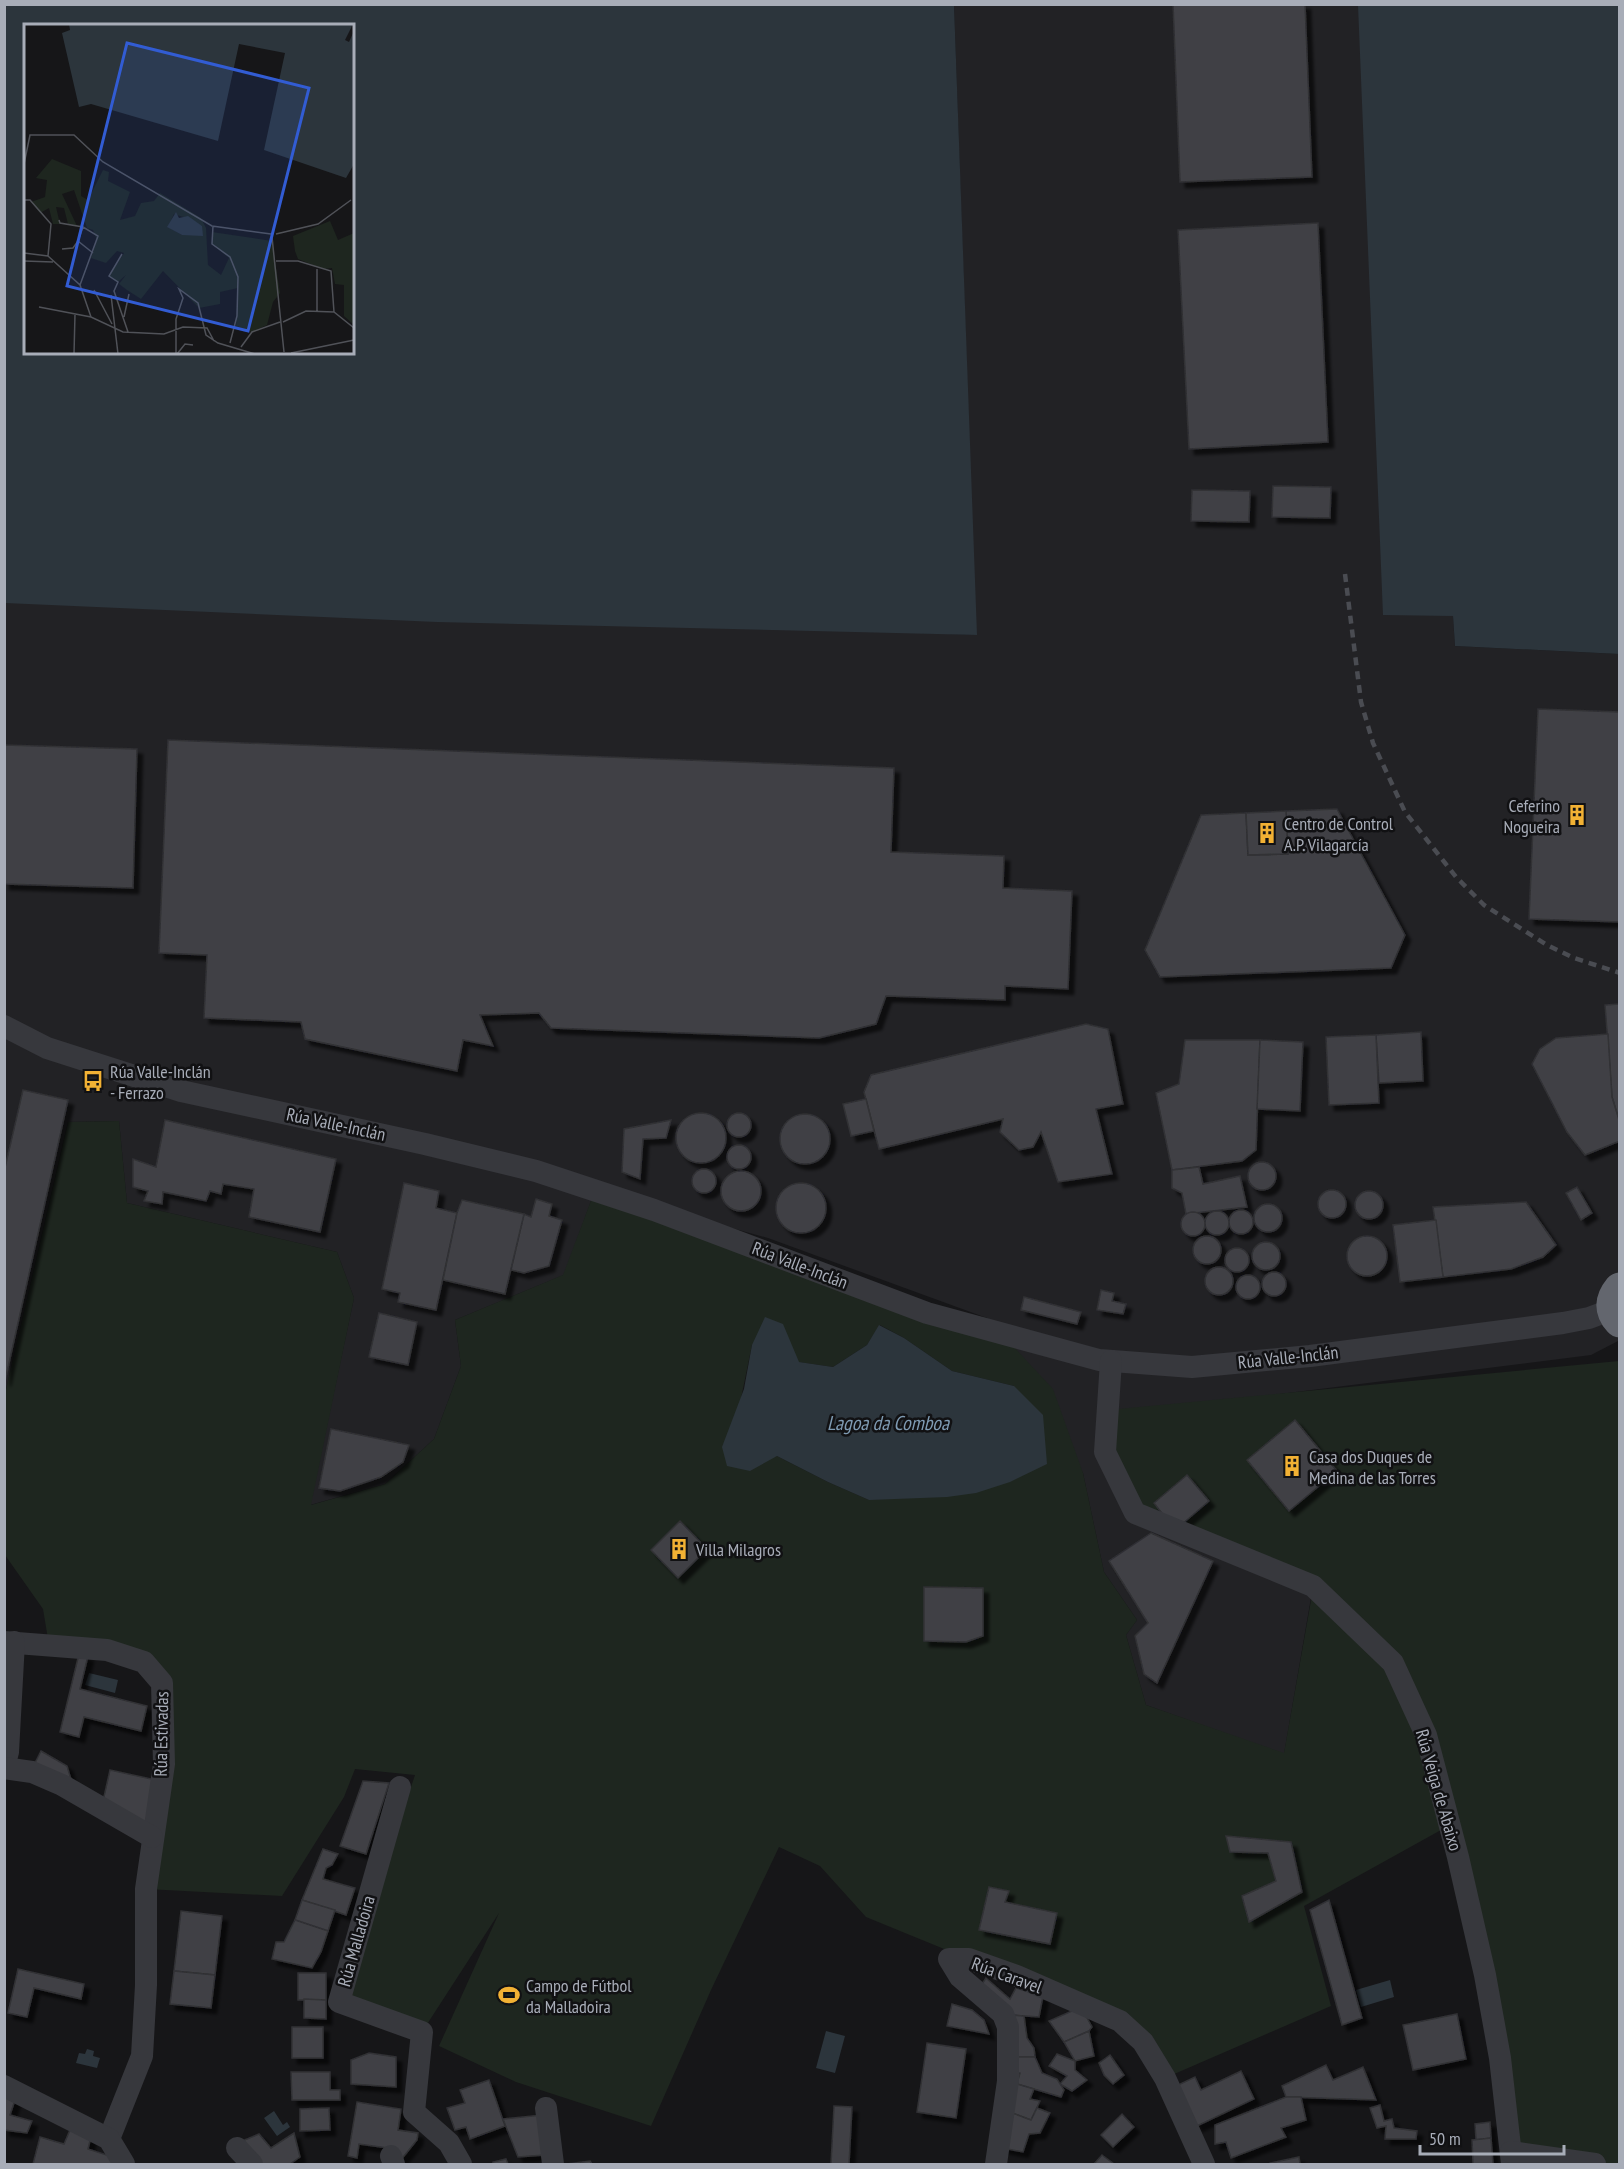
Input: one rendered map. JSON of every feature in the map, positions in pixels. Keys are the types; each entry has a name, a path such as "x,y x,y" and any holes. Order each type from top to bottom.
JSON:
{"street":[{"name":"Rúa Valle-Inclán","path":"4,1026 47,1048 181,1091 414,1141 537,1171 654,1210 927,1313 1099,1360 1192,1367 1310,1356 1563,1323 1589,1318 1617,1306"},
{"name":"Rúa Veiga de Abaixo","path":"1111,1361 1105,1452 1135,1513 1313,1586 1394,1663 1426,1735 1458,1857 1485,1975 1500,2058 1512,2158"},
{"name":"Rúa Estivadas","path":"109,2139 142,2056 146,1985 146,1889 164,1764 162,1683 144,1662 107,1650 9,1642 8,1752 4,1767 32,1772 62,1785 152,1837"},
{"name":"Rúa Malladoira","path":"400,1787 339,2002 423,2032 414,2112 448,2143 461,2164"},
{"name":"Rúa Caravel","path":"996,2164 1008,2081 1008,2027 1003,2014 960,1977 949,1959 969,1959 1017,1976 1120,2021 1143,2042 1165,2078 1204,2164"},
{"path":"4,2086 109,2139 124,2164"},
{"path":"546,2108 553,2164"},
{"path":"237,2148 252,2164"},
{"path":"1512,2158 1595,2164"}],"shaded area":[{"path":"954,5 1360,5 1453,616 1455,646 1619,654 1620,1340 1591,1355 1209,1403 1313,1586 1284,1754 1146,1705 1126,1635 1137,1620 1104,1572 1083,1473 987,1318 768,1238 595,1190 564,1275 455,1320 461,1366 434,1439 385,1484 310,1505 354,1298 337,1252 127,1203 119,1121 68,1122 5,1394 5,599 976,635"},
{"path":"119,1121 127,1203 337,1252 354,1298 311,1505 385,1484 434,1439 461,1366 455,1320 563,1275 595,1190 894,1301 987,1318 1053,1389 1083,1473 1104,1572 1137,1620 1126,1635 1146,1705 1284,1753 1312,1595 1135,1513 1105,1452 1108,1410 1619,1361 1619,2164 1595,2164 1511,2152 1450,1825 1304,1906 1331,2006 1165,2078 1120,2021 866,1917 820,1866 779,1847 711,1990 651,2126 516,2082 439,2046 499,1913 422,2032 339,2002 415,1775 355,1769 344,1797 282,1896 146,1889 163,1717 144,1663 49,1645 43,1609 5,1555 5,1394 68,1122","holes":["880,1325 904,1338 952,1371 1014,1386 869,1500 777,1456 727,1466 752,1345 798,1362 833,1367 867,1345"]}],"water":[{"path":"5,4 954,5 977,635 437,622 5,603"},
{"path":"1358,5 1619,5 1619,654 1455,646 1453,616 1383,615"},
{"name":"Lagoa da Comboa","path":"765,1317 783,1324 799,1362 833,1367 867,1345 879,1325 904,1338 952,1371 1014,1386 1043,1415 1047,1464 1010,1482 976,1493 947,1497 869,1500 777,1456 750,1471 727,1466 722,1447 744,1389 752,1345"},
{"path":"89,1673 118,1680 115,1693 85,1685"},
{"path":"1390,1980 1394,1997 1361,2007 1356,1990"},
{"path":"826,2031 845,2036 835,2073 816,2068"},
{"path":"87,2049 94,2051 93,2056 100,2058 97,2068 76,2063 79,2053 85,2054"},
{"path":"274,2111 283,2125 287,2122 290,2127 277,2136 264,2118"}],"building":[{"path":"1173,4 1305,4 1312,177 1180,182"},
{"path":"1318,223 1328,442 1189,449 1178,230"},
{"path":"1273,486 1331,487 1330,518 1272,517"},
{"path":"1192,490 1250,491 1249,522 1191,521"},
{"name":"Ceferino Nogueira","path":"1538,709 1620,712 1620,922 1529,919"},
{"path":"168,740 894,768 891,852 1004,856 1003,888 1072,891 1068,989 1005,986 1005,1000 886,996 876,1024 819,1038 551,1028 539,1013 480,1015 493,1046 463,1040 457,1071 305,1039 301,1022 204,1018 207,955 159,953"},
{"path":"4,745 137,749 133,888 4,884"},
{"path":"1337,809 1405,935 1391,968 1160,977 1145,950 1201,815 1246,813 1248,855 1288,854 1286,811"},
{"name":"Centro de Control A.P. Vilagarcía","path":"1286,811 1288,854 1248,855 1246,813"},
{"path":"1620,1004 1620,1123 1612,1097 1605,1005"},
{"path":"1086,1024 1108,1029 1123,1104 1096,1109 1112,1174 1058,1182 1041,1132 1033,1147 1019,1150 1000,1132 1003,1119 879,1149 864,1092 871,1075"},
{"path":"1421,1032 1423,1081 1379,1083 1376,1035"},
{"path":"1608,1034 1612,1097 1620,1123 1620,1141 1585,1155 1567,1132 1532,1064 1540,1049 1556,1038"},
{"path":"1376,1035 1379,1103 1329,1105 1326,1037"},
{"path":"1185,1040 1260,1040 1256,1150 1242,1161 1172,1170 1156,1093 1179,1084"},
{"path":"1260,1040 1303,1042 1300,1111 1257,1109"},
{"path":"23,1090 68,1100 5,1381 4,1172"},
{"path":"866,1099 874,1131 851,1136 843,1104"},
{"path":"701,1113 715,1117 722,1124 726,1138 722,1152 715,1159 701,1163 687,1159 680,1152 676,1138 680,1124 687,1117"},
{"path":"739,1113 747,1117 751,1125 747,1133 739,1137 731,1133 727,1125 731,1117"},
{"path":"805,1114 814,1116 825,1125 830,1139 828,1148 819,1159 805,1164 796,1162 785,1153 780,1139 782,1130 791,1119"},
{"path":"165,1120 336,1159 320,1232 249,1217 254,1189 223,1184 221,1194 210,1191 206,1201 163,1192 162,1204 144,1201 148,1191 133,1187 133,1159 156,1167"},
{"path":"671,1120 666,1138 643,1139 640,1179 622,1172 624,1129"},
{"path":"739,1145 747,1149 751,1157 747,1165 739,1169 731,1165 727,1157 731,1149"},
{"path":"1262,1162 1272,1166 1276,1176 1272,1186 1262,1190 1252,1186 1248,1176 1252,1166"},
{"path":"1199,1167 1203,1184 1240,1176 1247,1207 1186,1214 1182,1193 1172,1188 1172,1170"},
{"path":"704,1169 712,1173 716,1181 712,1189 704,1193 696,1189 692,1181 696,1173"},
{"path":"741,1171 749,1172 755,1177 760,1183 760,1199 755,1205 749,1210 741,1211 733,1210 727,1205 722,1199 721,1191 722,1183 727,1177 733,1172"},
{"path":"404,1183 439,1191 436,1208 457,1213 436,1310 398,1302 400,1293 382,1289"},
{"path":"801,1183 810,1185 821,1194 826,1208 824,1217 815,1228 801,1233 792,1231 781,1222 776,1208 778,1199 787,1188"},
{"path":"1577,1187 1592,1213 1581,1220 1566,1193"},
{"path":"1332,1190 1342,1194 1346,1204 1342,1214 1332,1218 1322,1214 1318,1204 1322,1194"},
{"path":"1369,1191 1379,1195 1383,1205 1379,1215 1369,1219 1359,1215 1355,1205 1359,1195"},
{"path":"536,1199 552,1204 549,1216 562,1220 549,1266 524,1273 511,1270 524,1214 531,1217"},
{"path":"462,1200 524,1214 505,1294 443,1280 457,1213"},
{"path":"1526,1202 1556,1245 1543,1257 1511,1269 1443,1277 1433,1207"},
{"path":"1268,1204 1278,1208 1282,1218 1278,1228 1268,1232 1258,1228 1254,1218 1258,1208"},
{"path":"1241,1210 1249,1214 1253,1222 1249,1230 1241,1234 1233,1230 1229,1222 1233,1214"},
{"path":"1217,1211 1225,1215 1229,1223 1225,1231 1217,1235 1209,1231 1205,1223 1209,1215"},
{"path":"1193,1212 1201,1216 1205,1224 1201,1232 1193,1236 1185,1232 1181,1224 1185,1216"},
{"path":"1436,1220 1443,1277 1400,1282 1393,1225"},
{"path":"1207,1236 1217,1240 1221,1250 1217,1260 1207,1264 1197,1260 1193,1250 1197,1240"},
{"path":"1367,1236 1375,1237 1381,1242 1386,1248 1386,1264 1381,1270 1375,1275 1367,1276 1359,1275 1353,1270 1348,1264 1347,1256 1348,1248 1353,1242 1359,1237"},
{"path":"1266,1242 1276,1246 1280,1256 1276,1266 1266,1270 1256,1266 1252,1256 1256,1246"},
{"path":"1237,1248 1245,1252 1249,1260 1245,1268 1237,1272 1229,1268 1225,1260 1229,1252"},
{"path":"1219,1267 1229,1271 1233,1281 1229,1291 1219,1295 1209,1291 1205,1281 1209,1271"},
{"path":"1274,1272 1282,1276 1286,1284 1282,1292 1274,1296 1266,1292 1262,1284 1266,1276"},
{"path":"1248,1275 1256,1279 1260,1287 1256,1295 1248,1299 1240,1295 1236,1287 1240,1279"},
{"path":"1101,1290 1114,1293 1112,1301 1126,1304 1123,1314 1097,1310"},
{"path":"1024,1297 1081,1312 1077,1324 1021,1310"},
{"path":"379,1313 417,1322 408,1365 369,1357"},
{"name":"Casa dos Duques de Medina de las Torres","path":"1295,1420 1337,1471 1289,1511 1247,1460"},
{"path":"331,1429 409,1445 403,1462 381,1477 340,1491 319,1488"},
{"path":"1187,1475 1209,1501 1181,1525 1168,1521 1154,1503"},
{"name":"Villa Milagros","path":"680,1521 707,1549 678,1578 651,1550"},
{"path":"1151,1533 1213,1561 1157,1683 1144,1674 1135,1636 1148,1623 1109,1561"},
{"path":"924,1587 983,1588 983,1636 966,1642 924,1641"},
{"path":"79,1654 88,1656 80,1689 147,1706 141,1731 84,1717 79,1737 60,1732"},
{"path":"41,1751 67,1766 73,1786 34,1765"},
{"path":"110,1770 156,1780 145,1825 103,1801"},
{"path":"363,1781 389,1783 366,1854 340,1846"},
{"path":"1226,1836 1291,1842 1302,1892 1249,1922 1242,1896 1276,1881 1268,1853 1230,1852"},
{"path":"323,1849 338,1854 332,1865 326,1868 323,1879 355,1888 346,1915 302,1900"},
{"path":"989,1887 1009,1891 1005,1902 1057,1913 1050,1944 979,1930"},
{"path":"302,1900 335,1910 328,1931 295,1920"},
{"path":"1329,1900 1362,2018 1342,2025 1310,1910"},
{"path":"181,1911 222,1916 215,1975 174,1971"},
{"path":"295,1920 328,1931 321,1952 312,1968 272,1959 276,1942 284,1942"},
{"path":"18,1969 84,1984 81,1999 34,1988 27,2017 8,2013"},
{"path":"174,1971 215,1975 211,2008 170,2004"},
{"path":"298,1973 326,1973 326,2000 298,2000"},
{"path":"986,1978 1010,1999 1016,1988 1043,1996 1039,2017 1010,2015 980,1987"},
{"path":"304,1999 326,2000 326,2019 304,2018"},
{"path":"952,2004 972,2010 984,2020 989,2034 947,2026"},
{"path":"1081,2007 1092,2027 1089,2031 1064,2042 1049,2021"},
{"path":"1457,2014 1466,2059 1413,2070 1403,2025"},
{"path":"1010,2015 1024,2016 1027,2038 1034,2048 1035,2057 1012,2057"},
{"path":"292,2027 323,2027 323,2058 292,2058"},
{"path":"1089,2031 1094,2056 1075,2061 1064,2042"},
{"path":"927,2043 966,2049 956,2118 917,2112"},
{"path":"369,2053 396,2057 396,2087 351,2084 351,2060"},
{"path":"1057,2054 1075,2061 1075,2070 1087,2080 1072,2091 1060,2084 1067,2076 1049,2066"},
{"path":"1110,2055 1124,2075 1113,2084 1104,2075 1099,2063"},
{"path":"1012,2057 1035,2057 1042,2073 1057,2079 1064,2090 1061,2097 1017,2084 1020,2073 1013,2072"},
{"path":"1326,2065 1333,2080 1363,2067 1376,2100 1286,2097 1282,2086"},
{"path":"1241,2071 1254,2099 1197,2126 1178,2085 1195,2077 1201,2090"},
{"path":"291,2072 330,2072 330,2090 340,2090 340,2100 292,2100"},
{"path":"489,2080 505,2126 470,2139 466,2127 455,2130 447,2108 465,2103 460,2090"},
{"path":"1017,2084 1034,2089 1030,2099 1040,2101 1031,2120 1007,2111"},
{"path":"4,2094 15,2100 10,2115 32,2121 27,2133 4,2130"},
{"path":"1286,2097 1301,2097 1306,2120 1281,2128 1286,2137 1231,2158 1226,2142 1215,2144 1215,2125"},
{"path":"357,2102 401,2109 398,2130 418,2133 417,2140 400,2161 395,2149 359,2144 357,2158 348,2156"},
{"path":"1380,2105 1384,2121 1392,2119 1394,2128 1417,2131 1416,2139 1385,2139 1386,2126 1377,2128 1370,2108"},
{"path":"834,2106 852,2107 849,2164 831,2164"},
{"path":"329,2108 330,2130 300,2131 300,2109"},
{"path":"1037,2108 1050,2113 1040,2133 1029,2134 1023,2152 1002,2148 1007,2111 1031,2120"},
{"path":"1122,2114 1134,2127 1113,2147 1101,2135"},
{"path":"542,2115 545,2155 518,2157 503,2119"},
{"path":"1490,2122 1491,2138 1476,2140 1475,2124"},
{"path":"70,2130 91,2137 88,2149 110,2156 114,2164 33,2164 40,2137 64,2144"},
{"path":"294,2133 300,2157 290,2164 262,2164 242,2141 259,2134 271,2148"},
{"path":"1491,2138 1493,2164 1473,2164 1472,2140"},
{"path":"1102,2155 1114,2164 1094,2164"},
{"path":"1299,2157 1300,2164 1270,2164 1270,2163"},
{"path":"506,2159 508,2164 493,2164 493,2162"},
{"path":"590,2161 592,2164 567,2164"}],"railway":[{"path":"1345,574 1361,702 1373,743 1405,812 1456,877 1484,905 1547,945 1574,958 1620,973"}],"place":[{"name":"Ceferino Nogueira","path":"1577,815"},
{"name":"Centro de Control A.P. Vilagarcía","path":"1267,833"},
{"name":"Rúa Valle-Inclán - Ferrazo","path":"93,1081"},
{"name":"Casa dos Duques de Medina de las Torres","path":"1292,1466"},
{"name":"Villa Milagros","path":"679,1549"},
{"name":"Campo de Fútbol da Malladoira","path":"509,1995"}]}
